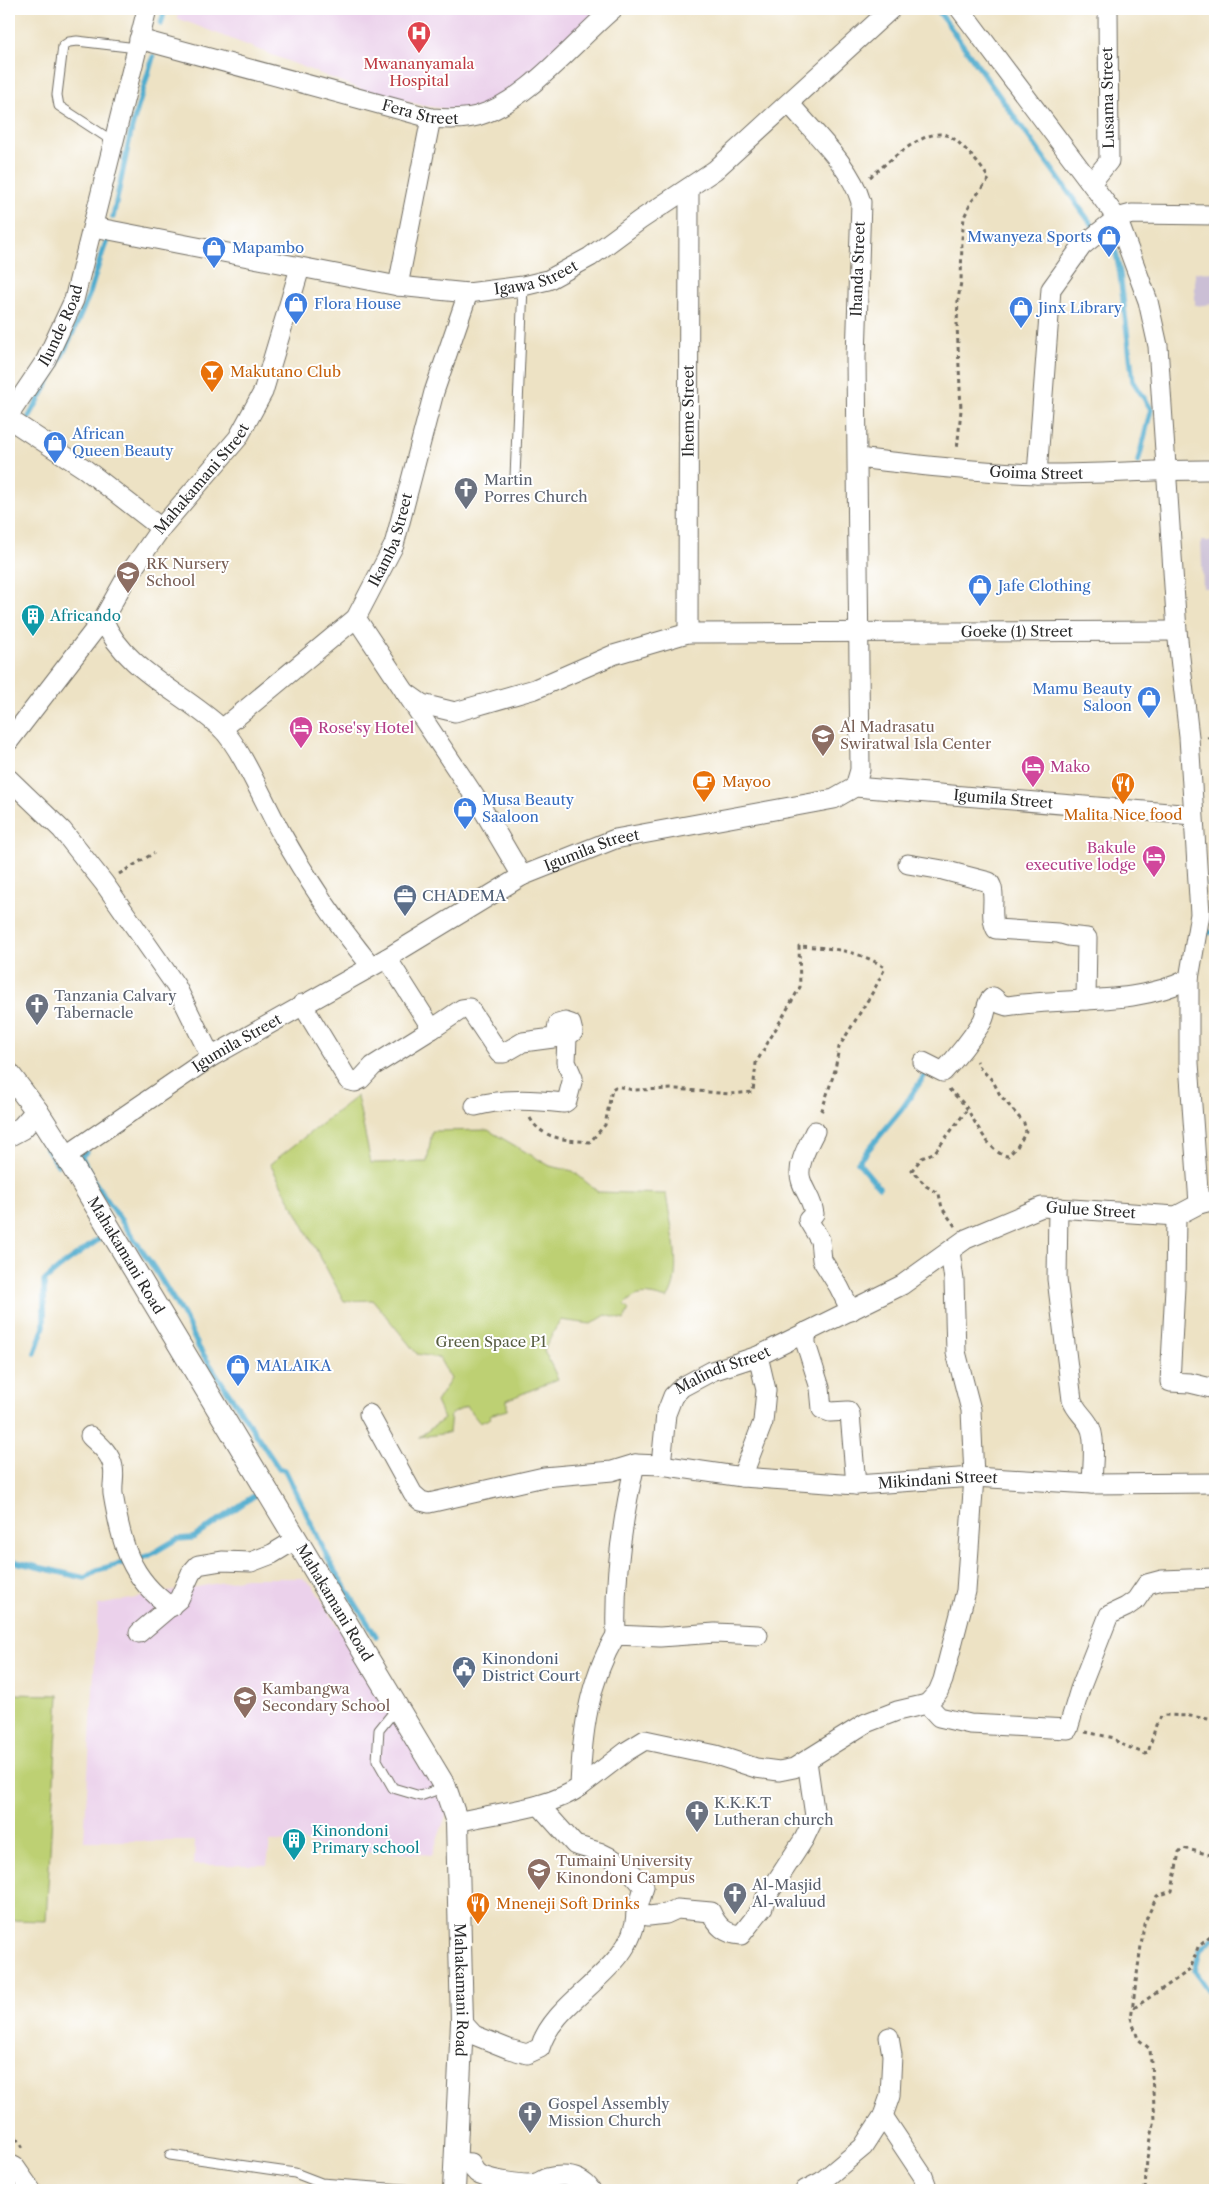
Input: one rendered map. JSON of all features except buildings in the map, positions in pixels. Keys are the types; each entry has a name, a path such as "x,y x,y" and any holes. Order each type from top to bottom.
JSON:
{"street":[{"name":"Ilunde Road","path":"9,415 46,360 74,300 94,227 147,9"},
{"name":"Fera Street","path":"138,43 431,118 449,120 478,116 517,95 613,9"},
{"name":"Igawa Street","path":"94,227 398,286 468,292 523,286 548,280 590,257 640,220 715,170 891,9"},
{"path":"960,9 1118,218 1148,301 1158,346 1177,631 1189,737 1193,815 1208,915 1189,979 1189,1062 1207,1202 1176,1216 1175,1287 1170,1382 1190,1382 1215,1389"},
{"name":"Lusama Street","path":"1092,182 1109,161 1108,9"},
{"name":"Ihanda Street","path":"789,103 845,170 857,188 861,202 856,357 858,458 857,632 860,770 855,788"},
{"path":"398,286 431,118"},
{"name":"Iheme Street","path":"688,633 689,188"},
{"path":"1037,474 1051,289 1082,246 1118,218 1132,214 1215,214"},
{"name":"Mahakamani Street","path":"9,741 102,619 124,580 161,528 238,438 263,392 300,268"},
{"name":"Ikamba Street","path":"222,729 356,618 394,545 434,392 468,292"},
{"path":"9,419 86,469 161,528"},
{"name":"Goima Street","path":"858,458 950,468 1037,474 1166,469 1215,470"},
{"path":"356,618 479,803 522,876"},
{"path":"102,619 114,641 132,660 222,729 295,857 338,922 379,962 432,1029"},
{"name":"Goeke (1) Street","path":"404,692 422,704 456,712 535,689 613,655 688,633 1177,631"},
{"path":"9,779 62,830 104,883 176,986 211,1057"},
{"name":"Igumila Street","path":"66,1156 211,1057 379,962 522,876 615,839 834,799 855,788 1193,815"},
{"path":"908,864 943,870 989,882 993,888 992,922 996,929 1016,932 1058,933 1086,938 1086,1000"},
{"path":"923,1062 943,1072 962,1051 982,1022 989,1001 993,997 1007,1006 1113,999 1178,985 1189,979"},
{"path":"302,1004 348,1080 355,1082 361,1079 373,1066 462,1009 469,1008 497,1051 501,1053 523,1042 556,1037 558,1024 570,1022 573,1032 567,1037 565,1052 572,1078 568,1100 564,1103 500,1101 475,1106"},
{"name":"Mahakamani Road","path":"9,1074 37,1111 66,1156 445,1786 457,1822 462,2022 454,2190"},
{"path":"9,1135 22,1128 37,1111"},
{"path":"815,1130 805,1152 800,1174 801,1182 813,1202 814,1214 808,1220 820,1240 822,1260 851,1311"},
{"name":"Gulue Street","path":"958,1244 1042,1207 1176,1216"},
{"path":"1058,1208 1057,1279 1060,1317 1072,1400 1076,1410 1090,1426 1093,1449 1092,1484"},
{"path":"457,1822 564,1798 627,1751 645,1740 716,1755 756,1768 779,1771 794,1768 866,1724 897,1711 927,1704 938,1692 943,1680 966,1591 974,1477 970,1410 956,1352 954,1280 958,1244"},
{"name":"Malindi Street","path":"661,1465 666,1414 673,1396 682,1387 695,1379 758,1356 902,1285 958,1244"},
{"path":"806,1332 806,1344 820,1388 822,1409 830,1412 848,1411 850,1414 856,1484"},
{"path":"742,1477 763,1418 766,1390 758,1356"},
{"path":"369,1414 413,1494 421,1501 429,1503 544,1477 612,1472 635,1464 661,1465"},
{"path":"90,1436 106,1452 113,1467 112,1489 122,1540 139,1577 150,1590 171,1607"},
{"path":"580,1787 584,1736 592,1691 606,1652 616,1635 616,1579 620,1541 635,1464"},
{"name":"Mikindani Street","path":"661,1465 742,1477 856,1484 974,1477 1092,1484 1215,1483"},
{"path":"139,1634 179,1599 191,1573 198,1566 222,1562 251,1562 272,1554 296,1540"},
{"path":"927,1704 939,1717 970,1724 1068,1729 1080,1689 1109,1615 1136,1600 1147,1584 1162,1580 1215,1578"},
{"path":"616,1635 660,1638 715,1633 758,1635"},
{"path":"636,1914 649,1916 666,1914 677,1909 698,1909 711,1912 716,1923 726,1932 741,1935 763,1907 766,1899 804,1839 815,1816 807,1761"},
{"path":"462,2022 474,2035 509,2049 527,2054 540,2048 544,2036 554,2022 622,1951 636,1924 636,1914 644,1887 632,1874 599,1852 575,1845 539,1805"},
{"path":"805,2190 822,2182 863,2147 883,2116 890,2096 892,2055 889,2037"},
{"path":"883,2116 923,2176 928,2190"},
{"path":"455,2162 471,2163 473,2170 480,2174 525,2184 536,2183 549,2178 572,2176 580,2180 591,2190"},
{"path":"9,2164 15,2167 31,2190"}],"lane":[{"path":"114,142 59,106 56,95 63,46 69,42 77,41 138,43"},
{"path":"515,477 523,286"},
{"path":"398,1707 379,1730 377,1760 393,1788 420,1796 445,1786"},
{"path":"170,2155 295,2173 320,2182 416,2190"}],"path":[{"path":"857,188 904,150 925,138 942,134 954,139 964,148 989,179 972,201 964,217 962,282 958,300 960,438 955,458 950,468"},
{"path":"104,883 154,853"},
{"path":"524,1101 535,1128 547,1135 564,1140 590,1142 606,1125 612,1089 617,1086 633,1090 678,1089 729,1094 751,1093 755,1086 756,1063 800,987 798,946 824,946 868,959 885,968 874,990 839,1047 833,1078 815,1130"},
{"path":"948,1088 966,1106 966,1111 987,1140 1004,1156 1008,1156 1017,1147 1026,1132 1024,1123 1000,1095 993,1080 981,1069 979,1062 962,1051"},
{"path":"958,1244 942,1208 939,1194 926,1186 912,1170 922,1158 935,1152 966,1111"},
{"path":"1068,1729 1115,1738 1118,1743 1146,1754 1162,1715 1190,1716 1215,1720"},
{"path":"1146,2190 1147,2158 1155,2119 1150,2049 1138,2039 1132,2018 1144,1924 1157,1896 1169,1894 1174,1888 1179,1852 1183,1848 1215,1856"},
{"path":"1134,2008 1190,1970 1198,1946 1215,1933"}],"shaded area":[{"name":"Mwananyamala Hospital","path":"179,9 622,9 494,116 425,106 365,91 177,18"},
{"path":"1215,272 1215,307 1213,304 1195,306 1195,273"},
{"path":"1201,541 1215,541 1215,588 1203,588"},
{"name":"Kambangwa Secondary School","path":"246,1578 302,1578 313,1586 449,1807 432,1855 329,1849 302,1841 270,1842 267,1865 194,1865 195,1841 84,1841 98,1605"}],"green space":[{"name":"Green Space P1","path":"357,1096 371,1163 427,1162 432,1131 488,1130 550,1166 573,1171 598,1192 666,1194 676,1263 672,1289 667,1299 644,1294 634,1297 624,1305 629,1310 624,1320 606,1315 591,1324 560,1320 544,1350 558,1379 507,1400 507,1410 489,1415 491,1418 480,1423 466,1406 451,1414 449,1433 419,1437 444,1419 436,1402 451,1379 439,1358 417,1354 373,1300 344,1301 270,1164"},
{"path":"9,1694 59,1695 46,1921 9,1920"}],"waterway":[{"path":"161,24 165,9"},
{"path":"937,9 1097,232 1112,244 1116,253 1133,381 1151,409 1138,462"},
{"path":"113,217 132,127 153,57"},
{"path":"29,417 54,372 76,326 89,295 107,240"},
{"path":"9,444 18,432"},
{"path":"1210,884 1215,894"},
{"path":"1200,933 1215,932"},
{"path":"879,1187 858,1162 902,1109 929,1069"},
{"path":"37,1133 58,1165"},
{"path":"86,1152 81,1156 94,1181 154,1268 186,1320 199,1348 279,1469 285,1470 334,1570 376,1636"},
{"path":"44,1326 44,1281 102,1237"},
{"path":"35,1353 43,1329"},
{"path":"16,1562 85,1578 97,1570 148,1556 177,1539 193,1538 261,1491"},
{"path":"1215,1937 1200,1950 1195,1971 1215,2000"}],"place":[{"name":"Mwananyamala Hospital","path":"419,54"},
{"name":"Mwanyeza Sports","path":"1109,258"},
{"name":"Mapambo","path":"214,269"},
{"name":"Flora House","path":"296,325"},
{"name":"Jinx Library","path":"1021,329"},
{"name":"Makutano Club","path":"212,393"},
{"name":"African Queen Beauty","path":"55,464"},
{"name":"Martin Porres Church","path":"466,510"},
{"name":"RK Nursery School","path":"128,594"},
{"name":"Jafe Clothing","path":"980,607"},
{"name":"Africando","path":"33,637"},
{"name":"Mamu Beauty Saloon","path":"1149,719"},
{"name":"Rose'sy Hotel","path":"301,749"},
{"name":"Al Madrasatu Swiratwal Isla Center","path":"823,757"},
{"name":"Mako","path":"1033,788"},
{"name":"Mayoo","path":"704,803"},
{"name":"Malita Nice food","path":"1123,805"},
{"name":"Musa Beauty Saaloon","path":"465,830"},
{"name":"Bakule executive lodge","path":"1154,878"},
{"name":"CHADEMA","path":"405,917"},
{"name":"Tanzania Calvary Tabernacle","path":"37,1026"},
{"name":"MALAIKA","path":"238,1387"},
{"name":"Kinondoni District Court","path":"464,1689"},
{"name":"Kambangwa Secondary School","path":"245,1719"},
{"name":"K.K.K.T Lutheran church","path":"697,1833"},
{"name":"Kinondoni Primary school","path":"294,1861"},
{"name":"Tumaini University Kinondoni Campus","path":"539,1891"},
{"name":"Al-Masjid Al-waluud","path":"735,1915"},
{"name":"Mneneji Soft Drinks","path":"478,1925"},
{"name":"Gospel Assembly Mission Church","path":"530,2134"}]}
